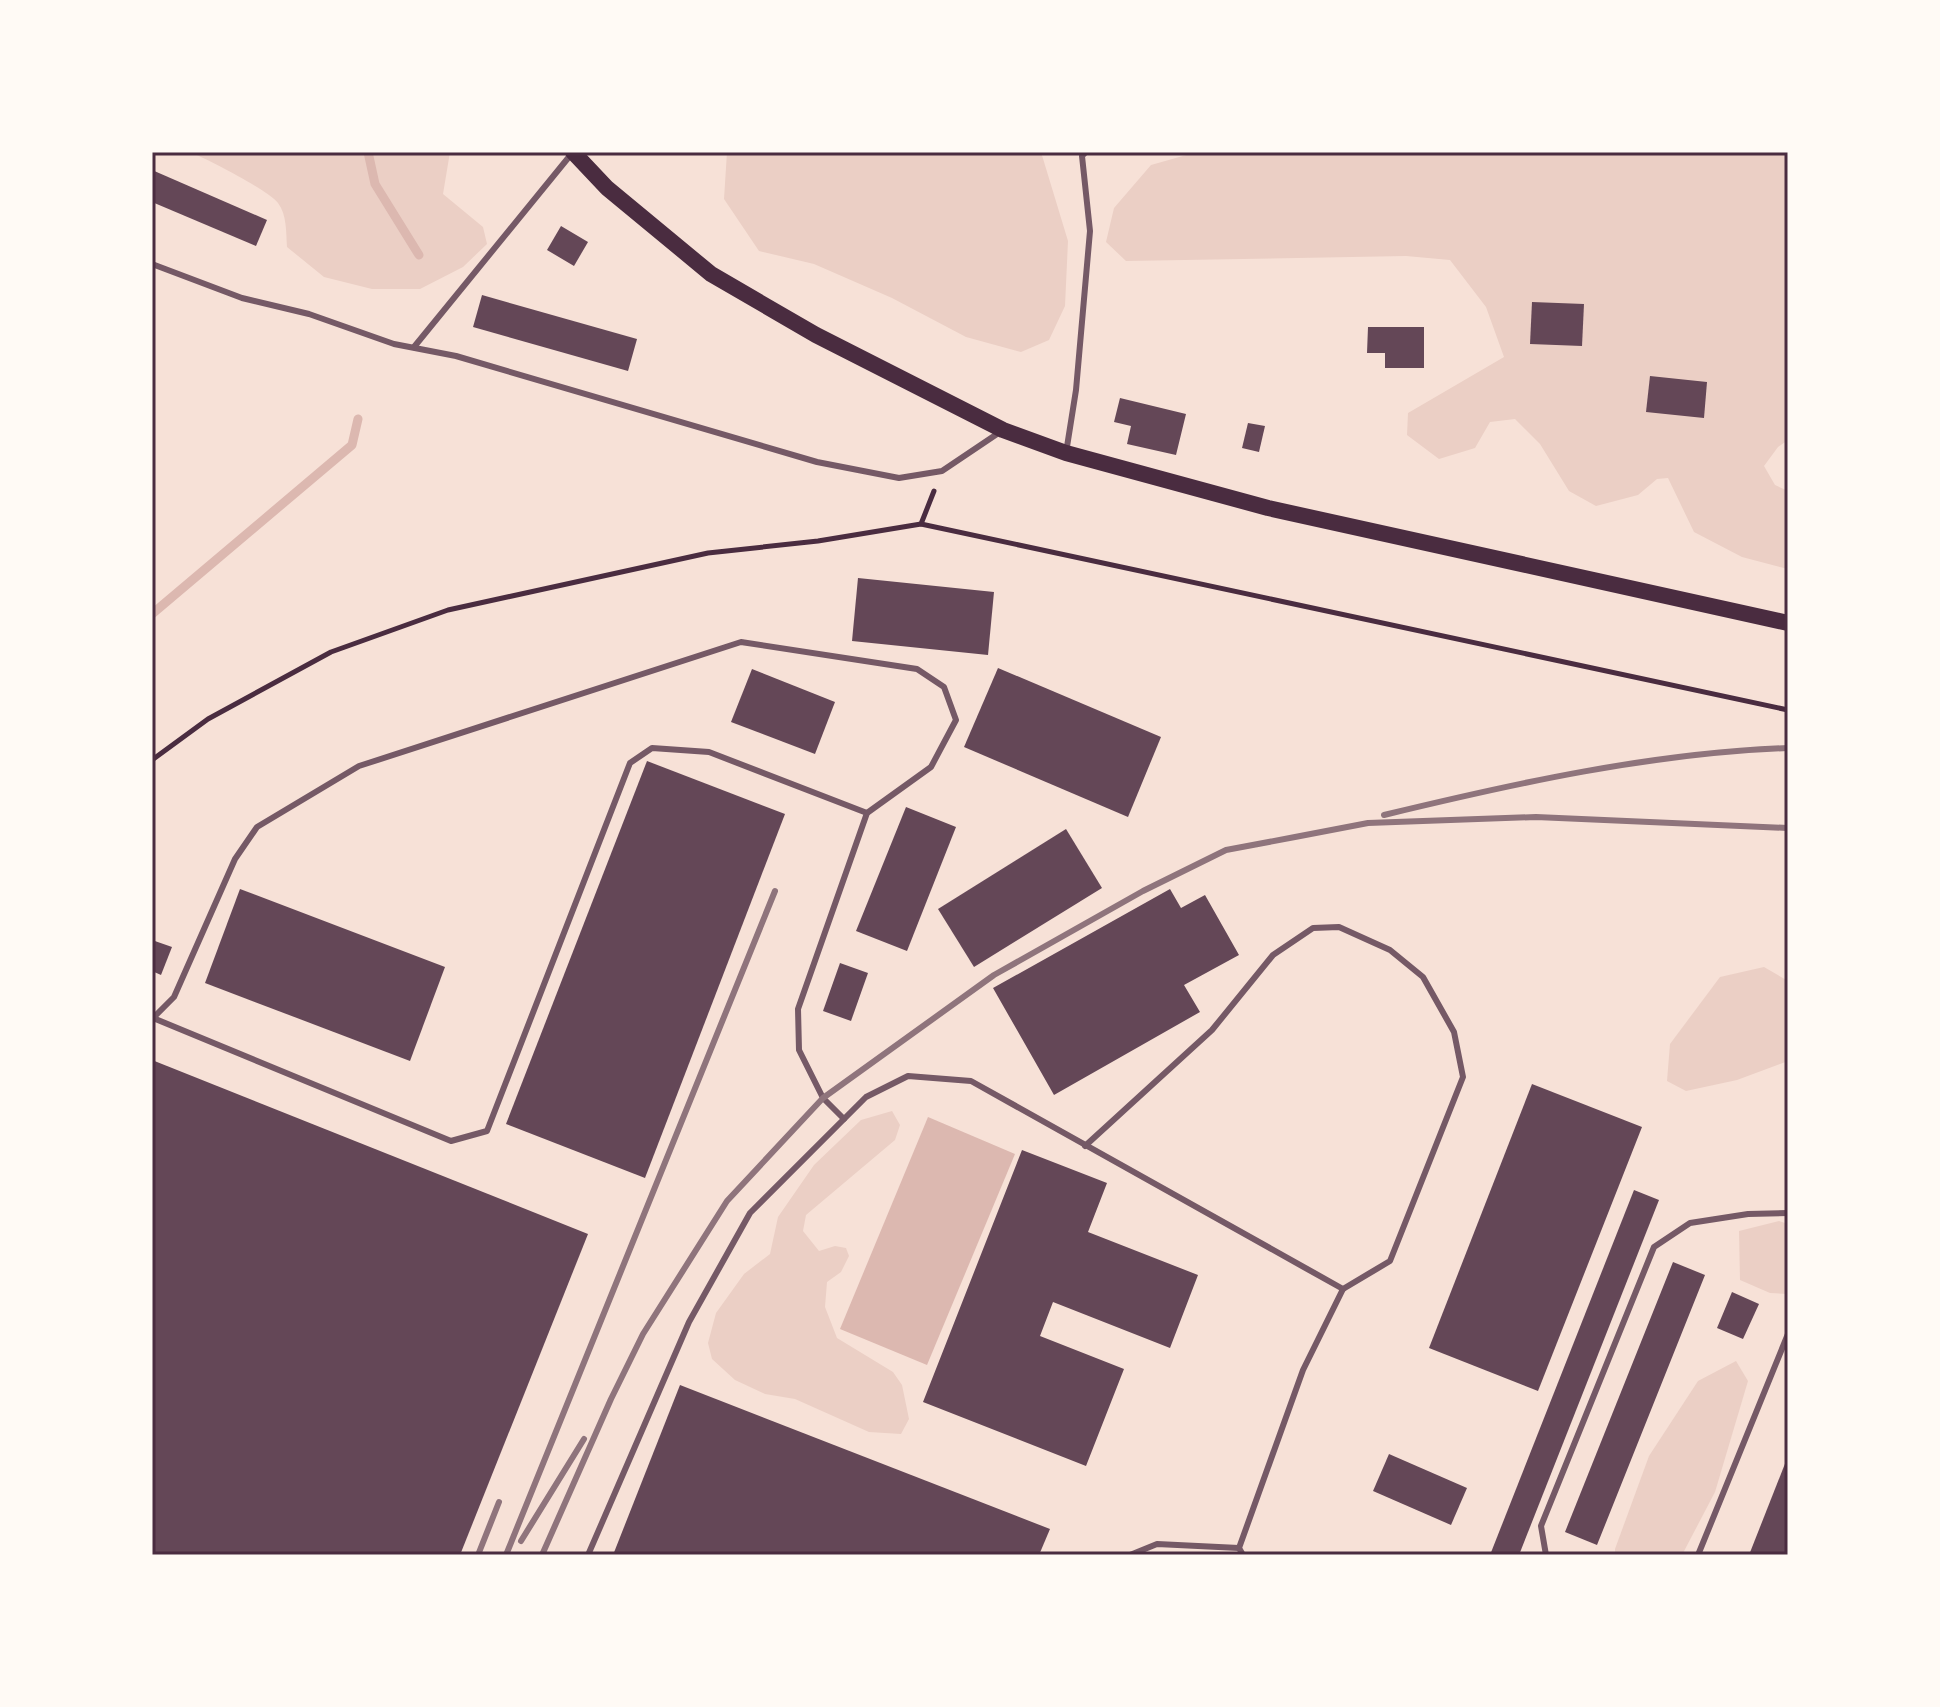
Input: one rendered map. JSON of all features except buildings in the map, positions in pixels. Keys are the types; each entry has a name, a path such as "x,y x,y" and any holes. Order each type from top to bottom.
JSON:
{"main road":[{"path":"573,152 607,188 711,274 816,335 1003,430 1066,453 1268,508 1788,623"}],"lane":[{"path":"414,347 573,152"},
{"path":"1066,453 1076,390 1090,231 1082,156 1086,152"},
{"path":"152,264 242,298 309,314 394,344 456,356 817,462 899,478 942,471 1003,430"},
{"path":"844,1119 823,1098 799,1050 798,1009 867,813 931,767 956,720 944,687 917,669 741,642 359,766 257,827 235,859 174,997 153,1018 451,1141 487,1131 630,763 652,748 709,752 867,813"},
{"path":"1085,1146 1212,1030 1273,955 1313,928 1339,927 1390,950 1423,977 1454,1032 1463,1077 1390,1261 1343,1289 1303,1370 1239,1548 1243,1555"},
{"path":"588,1555 689,1322 750,1213 866,1097 908,1076 971,1081 1343,1289"},
{"path":"1546,1555 1541,1526 1654,1247 1690,1223 1748,1214 1788,1213"},
{"path":"1698,1555 1788,1334"},
{"path":"1130,1555 1157,1544 1239,1548"}],"path":[{"path":"921,524 942,471"},
{"path":"152,760 208,719 331,652 448,610 708,553 818,541 921,524 1788,710"}],"shaded area":[{"path":"190,152 450,152 443,194 483,227 487,244 463,267 420,289 372,289 324,277 287,247 283,213 272,197 237,175"},
{"path":"727,152 1041,152 1068,241 1065,306 1049,340 1021,352 966,337 892,298 814,264 759,251 724,199"},
{"path":"1197,152 1788,152 1788,440 1778,447 1764,466 1775,485 1788,491 1788,569 1742,557 1694,532 1668,478 1657,479 1638,495 1596,506 1569,491 1540,444 1515,419 1490,422 1475,448 1439,459 1407,435 1408,413 1504,357 1486,307 1450,260 1406,256 1126,261 1106,242 1114,208 1151,165"},
{"path":"1764,967 1788,981 1788,1061 1737,1080 1686,1091 1667,1081 1670,1044 1720,977"},
{"path":"892,1111 900,1125 895,1140 806,1215 803,1231 819,1251 835,1246 846,1248 849,1256 841,1272 827,1282 825,1307 837,1338 893,1372 902,1385 909,1419 901,1434 869,1432 795,1399 765,1394 735,1380 712,1359 708,1343 716,1313 744,1274 770,1254 778,1217 814,1165 861,1120"},
{"path":"928,1117 1015,1154 927,1365 840,1329"},
{"path":"1779,1221 1788,1224 1787,1294 1770,1293 1740,1280 1739,1231"},
{"path":"1736,1361 1748,1381 1715,1492 1682,1555 1615,1555 1649,1456 1698,1381"}],"waterway":[{"path":"368,152 375,184 419,255"},
{"path":"152,614 352,445 358,419"}],"railway":[{"path":"1384,815 1584,771 1686,756 1788,748"},
{"path":"542,1555 643,1334 727,1201 823,1098 994,975 1143,891 1226,850 1368,823 1536,817 1788,828"},
{"path":"506,1555 775,891"},
{"path":"521,1541 584,1439"},
{"path":"478,1555 499,1502"}]}
